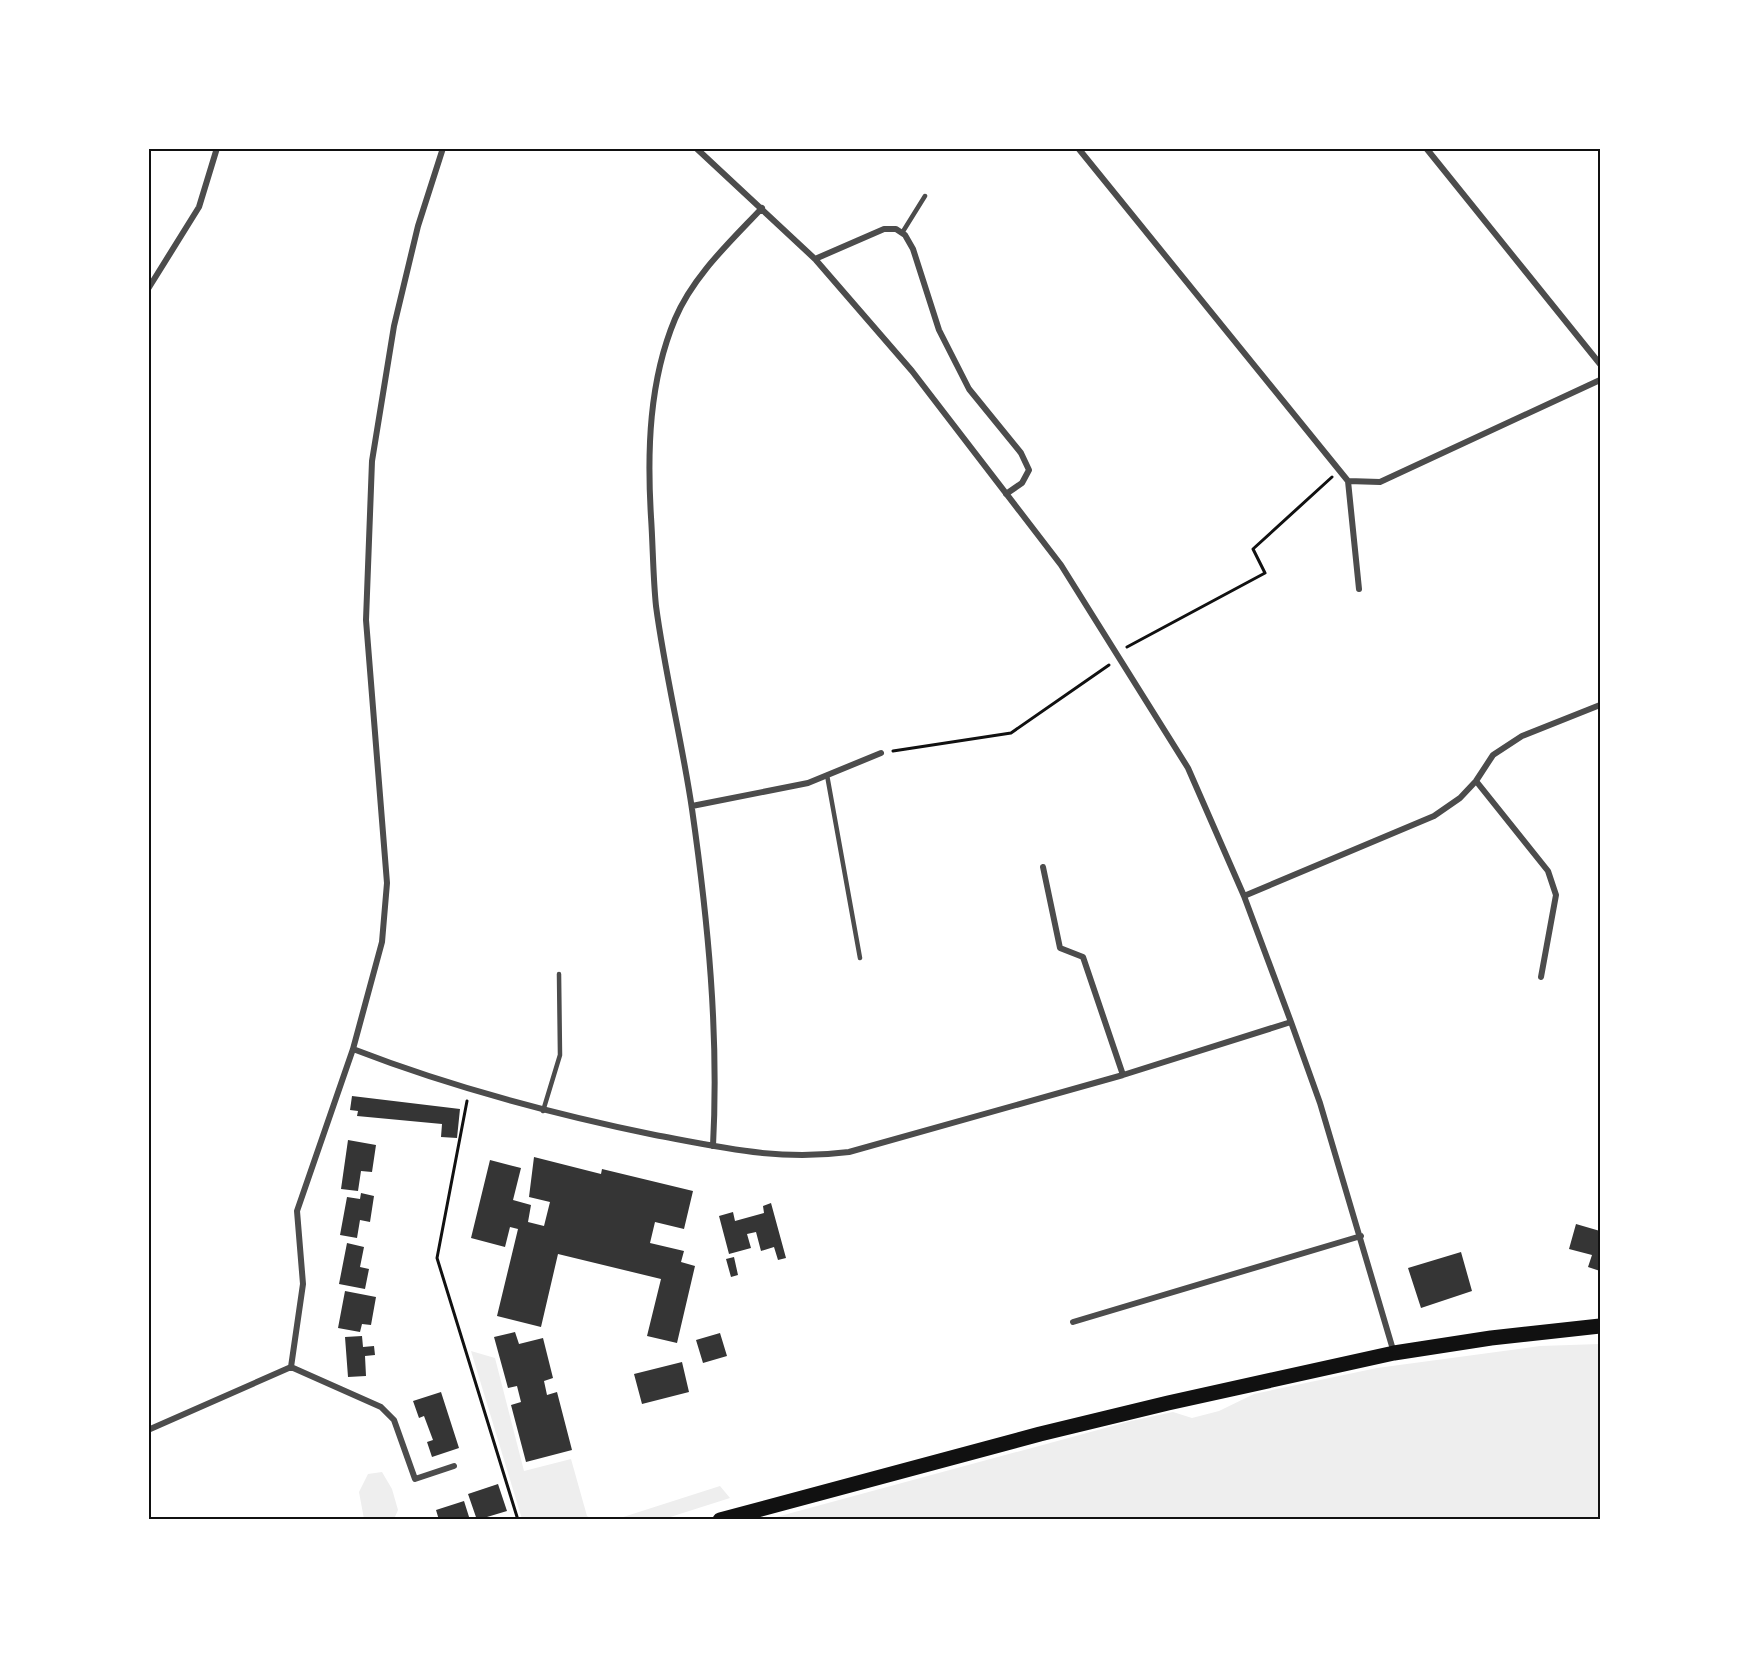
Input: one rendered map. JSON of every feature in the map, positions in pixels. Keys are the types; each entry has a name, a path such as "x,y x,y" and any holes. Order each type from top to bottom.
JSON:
{"highway":[{"path":"720,1520 1040,1434 1394,1353 1491,1338 1600,1326"}],"street":[{"path":"148,288 199,207 218,148"},
{"path":"291,1367 303,1284 297,1211 353,1049 382,942 387,883 366,620 372,461 394,326 418,226 443,148"},
{"path":"696,148 762,207 815,259 912,371 1061,565 1119,654 1188,768 1244,896 1292,1022 1361,1236 1394,1353"},
{"path":"1078,148 1348,481 1359,590"},
{"path":"1425,148 1600,364"},
{"path":"713,1146 714,1006 708,925 692,806 656,605 649,489 650,436 663,354 674,320 687,293 762,207"},
{"path":"815,259 884,229 896,229 902,232 913,249 939,330 969,389 1021,453 1029,470 1022,483 1006,494"},
{"path":"1348,481 1380,482 1600,380"},
{"path":"1244,896 1434,816 1460,798 1476,781 1492,755 1521,736 1600,705"},
{"path":"692,806 808,783 881,753"},
{"path":"1476,781 1548,871 1556,895 1540,977"},
{"path":"1043,867 1060,948 1083,957 1123,1075"},
{"path":"353,1049 398,1067 543,1111 713,1146 787,1157 849,1152 1123,1075 1292,1022"},
{"path":"1073,1322 1361,1236"},
{"path":"148,1430 291,1367 381,1407 394,1420 414,1479 454,1466"}],"lane":[{"path":"902,232 925,196"},
{"path":"827,776 860,958"},
{"path":"543,1111 560,1055 559,974"}],"path":[{"path":"881,753 1011,734 1119,654 1265,573 1253,549 1339,471"},
{"path":"470,1087 437,1258 518,1520"}],"shaded area":[{"path":"1600,1344 1600,1519 769,1519 1131,1421 1173,1412 1192,1418 1219,1411 1254,1394 1377,1368 1540,1346"},
{"path":"471,1351 495,1358 524,1471 571,1459 587,1516 592,1519 522,1519"},
{"path":"382,1472 392,1489 398,1510 394,1519 364,1519 359,1492 368,1474"},
{"path":"720,1486 730,1498 664,1519 617,1519"}],"building":[{"path":"352,1096 460,1109 457,1138 441,1137 442,1124 357,1116 358,1111 350,1110"},
{"path":"348,1140 376,1145 372,1172 361,1171 358,1191 341,1189"},
{"path":"534,1157 601,1174 602,1169 693,1191 684,1229 655,1222 650,1243 684,1251 681,1262 695,1266 677,1343 647,1336 661,1279 558,1254 541,1327 497,1316 518,1229 510,1227 505,1247 471,1238 490,1160 521,1168 513,1200 531,1205 528,1222 544,1226 550,1202 529,1197"},
{"path":"361,1193 374,1196 370,1222 360,1220 357,1238 340,1235 347,1197 360,1199"},
{"path":"771,1203 786,1258 778,1260 774,1247 761,1251 756,1232 747,1234 751,1248 729,1254 719,1216 733,1212 735,1221 764,1213 763,1206"},
{"path":"1576,1224 1600,1231 1600,1271 1588,1267 1592,1255 1569,1249"},
{"path":"347,1243 364,1247 360,1267 369,1269 365,1289 339,1284"},
{"path":"1461,1252 1472,1291 1421,1308 1408,1268"},
{"path":"734,1257 738,1275 731,1277 726,1259"},
{"path":"345,1291 376,1297 371,1325 362,1324 360,1332 338,1328"},
{"path":"515,1332 519,1344 543,1338 553,1378 544,1381 547,1395 557,1392 572,1450 526,1462 511,1405 521,1402 517,1386 508,1388 494,1337"},
{"path":"720,1333 727,1356 703,1363 696,1340"},
{"path":"362,1336 363,1347 374,1346 375,1355 365,1356 366,1376 348,1377 345,1337"},
{"path":"682,1362 689,1392 642,1404 634,1374"},
{"path":"441,1392 459,1448 432,1457 427,1442 433,1440 424,1416 419,1418 413,1401"},
{"path":"498,1484 507,1511 477,1520 468,1494"},
{"path":"464,1501 470,1520 439,1520 436,1510"}]}
